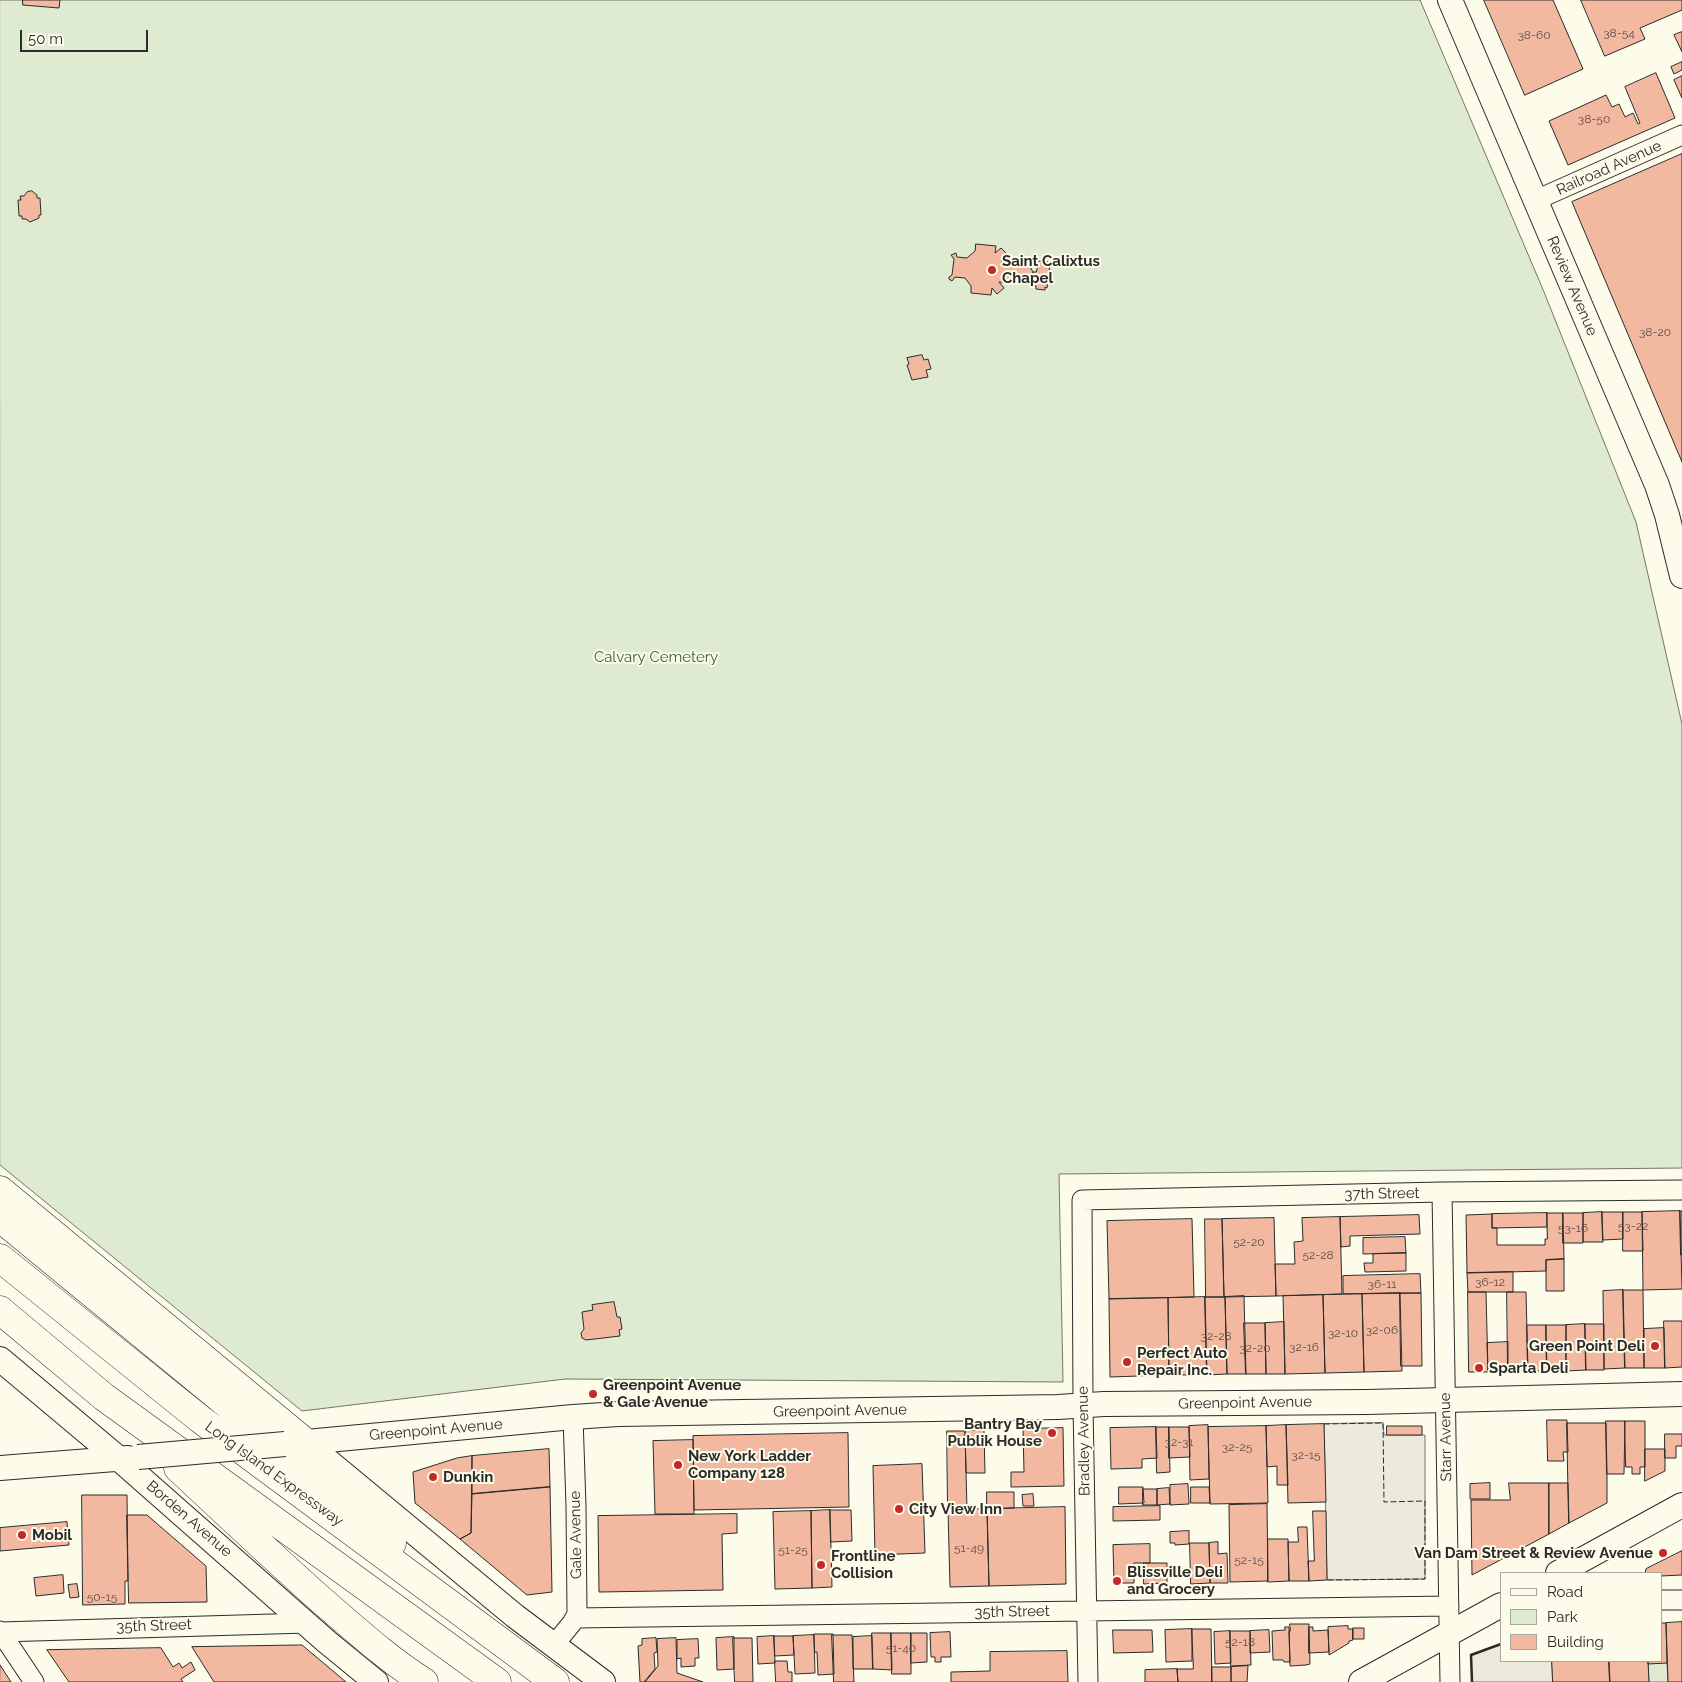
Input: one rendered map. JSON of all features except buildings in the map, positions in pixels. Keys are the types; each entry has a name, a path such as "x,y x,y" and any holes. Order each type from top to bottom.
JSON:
{"highway":[{"path":"0,1190 295,1443"},
{"path":"0,1218 366,1518 472,1620"},
{"name":"Long Island Expressway","path":"0,1258 200,1419 556,1682"},
{"path":"0,1310 104,1398 257,1543 378,1649 424,1682"},
{"path":"104,1398 497,1682"}],"main road":[{"name":"Review Avenue","path":"1450,0 1657,485 1671,528 1682,576"},
{"name":"Borden Avenue","path":"0,1359 128,1458 307,1623 376,1682"},
{"name":"Greenpoint Avenue","path":"0,1468 618,1414 1446,1400 1682,1394"},
{"path":"295,1443 515,1616 603,1682"},
{"path":"1560,1572 1682,1505"},
{"path":"1361,1682 1500,1606"}],"street":[{"name":"Railroad Avenue","path":"1536,200 1682,135"},
{"name":"37th Street","path":"1082,1200 1442,1192 1682,1190"},
{"name":"Starr Avenue","path":"1442,1192 1450,1682"},
{"name":"Bradley Avenue","path":"1082,1200 1083,1406 1088,1682"},
{"name":"Gale Avenue","path":"573,1417 577,1588 575,1618"},
{"path":"1662,1600 1682,1600"},
{"name":"35th Street","path":"575,1618 1449,1606"},
{"path":"554,1646 575,1618"},
{"name":"35th Street","path":"0,1631 307,1623"},
{"path":"0,1631 34,1682"}],"green space":[{"name":"Calvary Cemetery","path":"0,0 1420,0 1544,292 1636,522 1682,724 1682,1168 1059,1174 1063,1382 565,1379 302,1411 0,1165"},
{"path":"1667,1663 1668,1682 1649,1682 1648,1664"}],"shaded area":[{"path":"1383,1423 1384,1435 1425,1435 1425,1579 1327,1580 1324,1424"},
{"path":"1500,1644 1500,1662 1552,1662 1553,1682 1472,1682 1471,1655"}],"fence":[{"path":"1324,1424 1383,1423 1384,1502 1425,1501 1425,1579 1327,1580"}],"wall":[{"path":"1472,1682 1471,1655 1500,1644"}],"place":[{"name":"Saint Calixtus Chapel","path":"992,270"},
{"name":"Green Point Deli","path":"1655,1346"},
{"name":"Perfect Auto Repair Inc.","path":"1127,1362"},
{"name":"Sparta Deli","path":"1479,1368"},
{"name":"Greenpoint Avenue & Gale Avenue","path":"593,1394"},
{"name":"Bantry Bay Publik House","path":"1052,1433"},
{"name":"New York Ladder Company 128","path":"678,1465"},
{"name":"Dunkin","path":"433,1477"},
{"name":"City View Inn","path":"899,1509"},
{"name":"Mobil","path":"22,1535"},
{"name":"Van Dam Street & Review Avenue","path":"1663,1553"},
{"name":"Frontline Collision","path":"821,1565"},
{"name":"Blissville Deli and Grocery","path":"1117,1581"}]}
